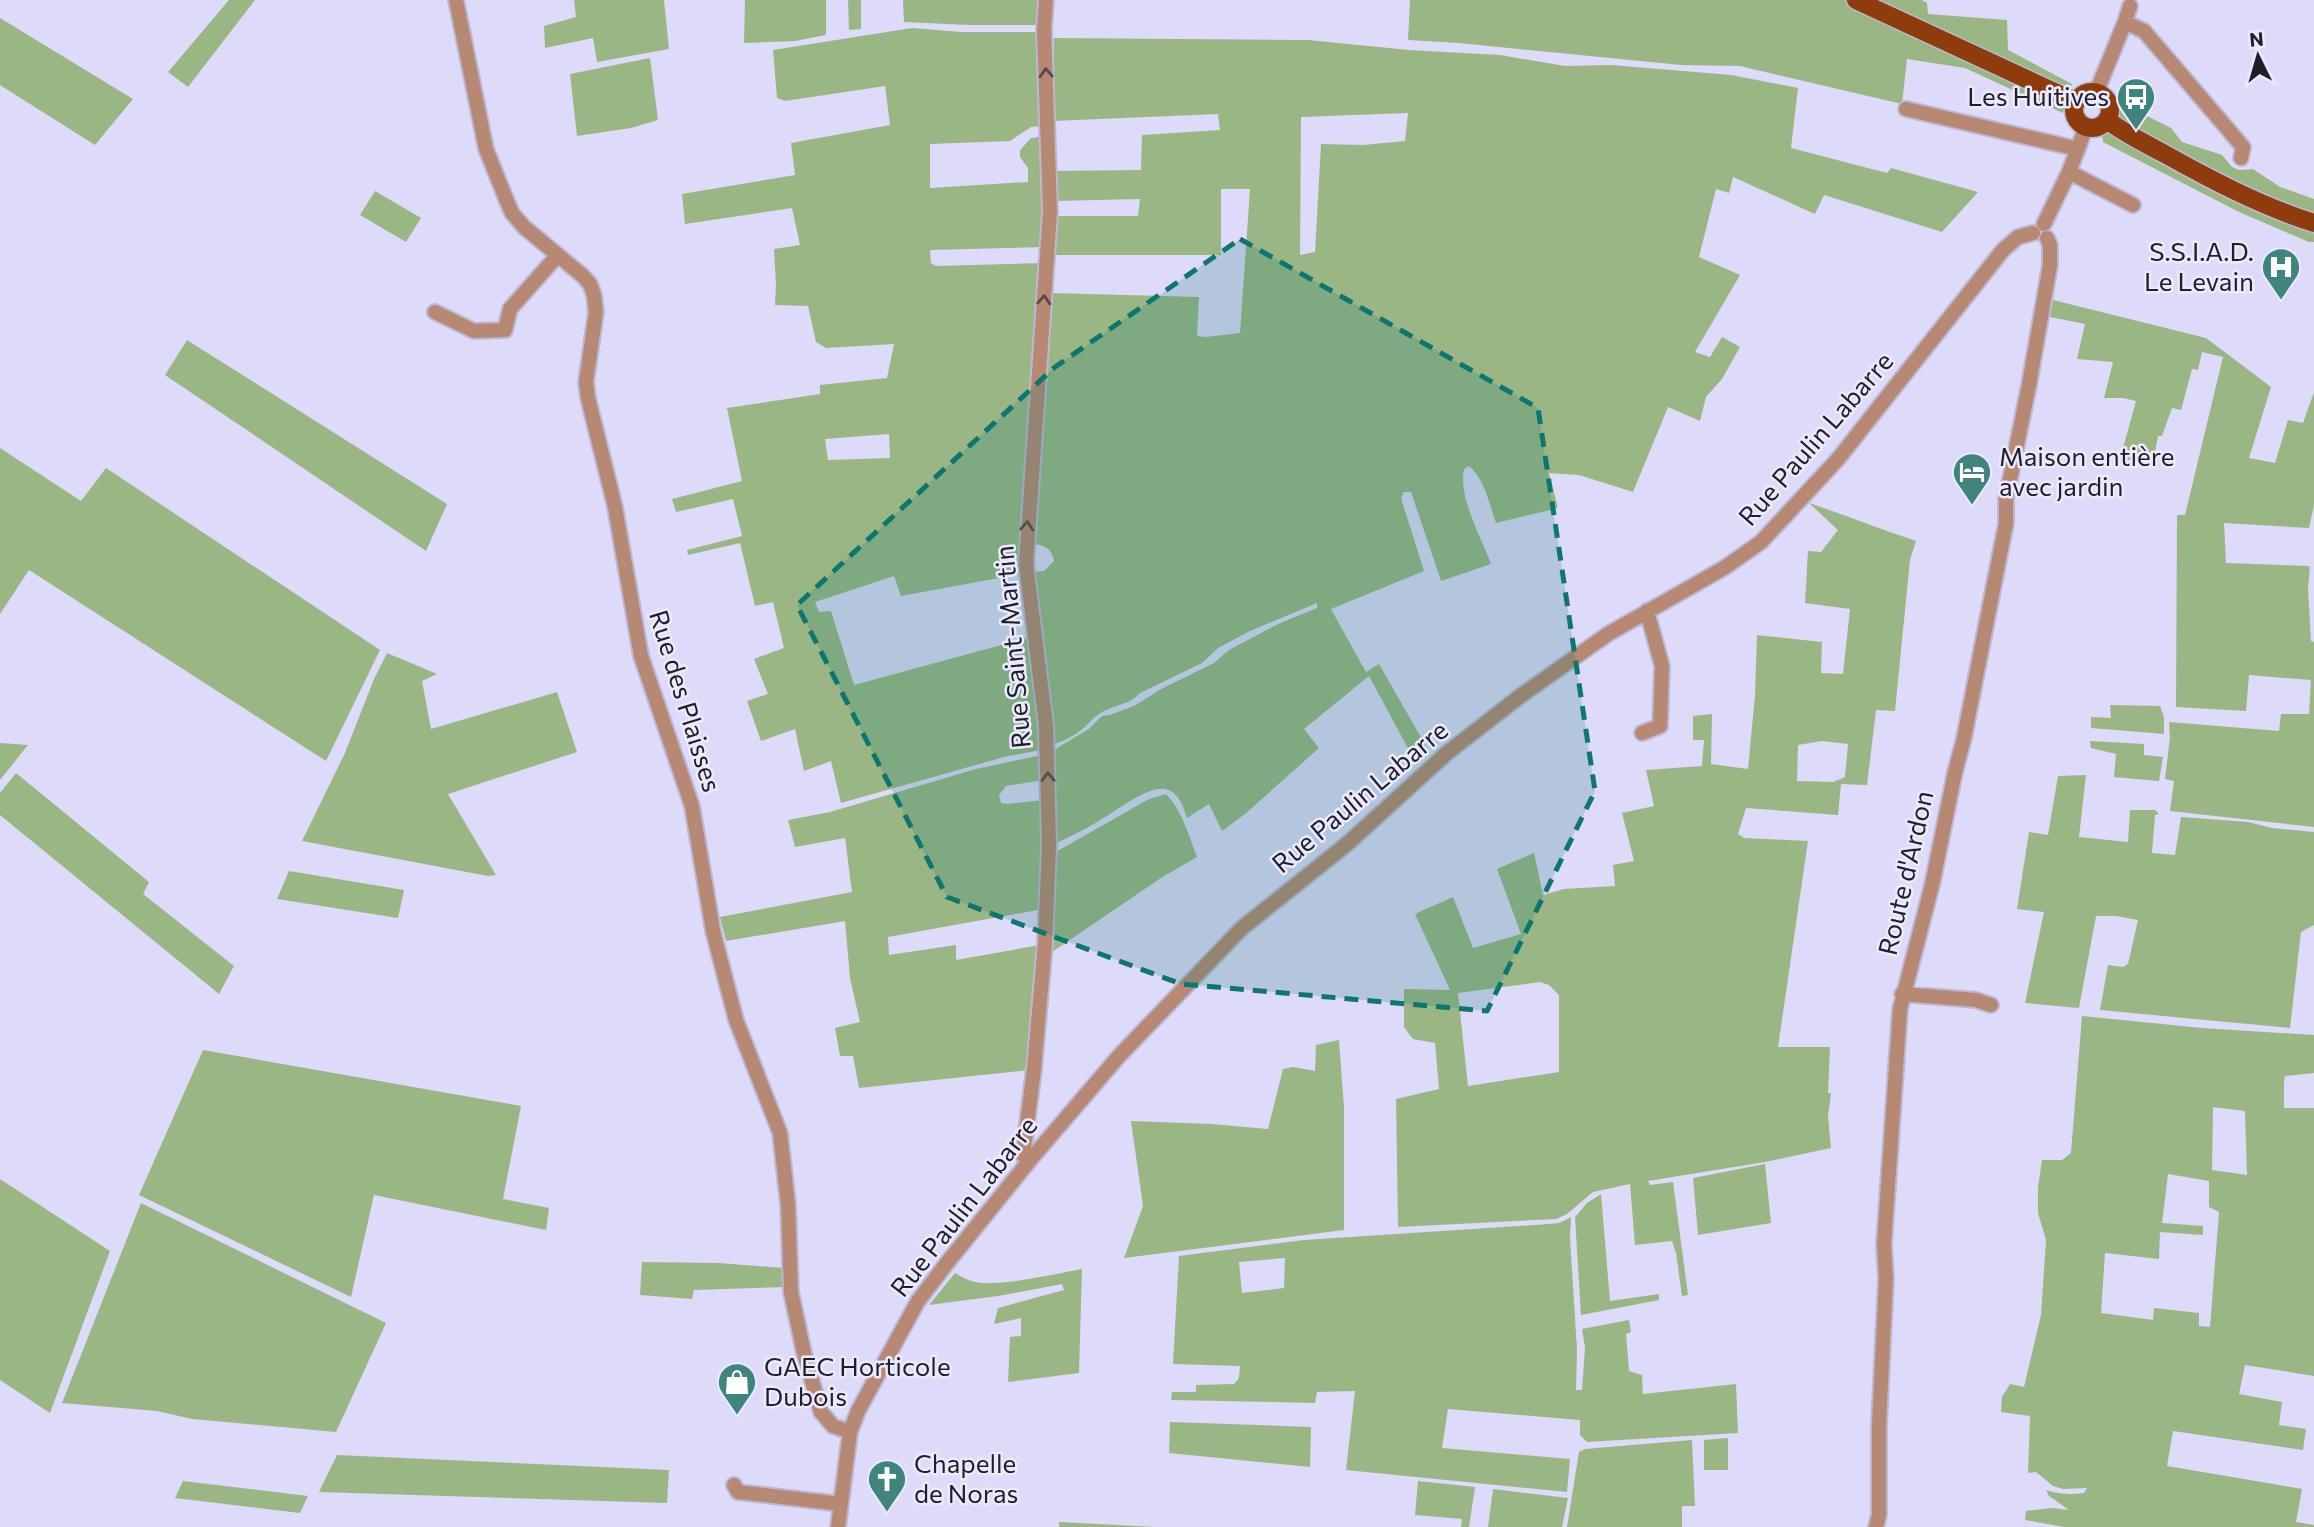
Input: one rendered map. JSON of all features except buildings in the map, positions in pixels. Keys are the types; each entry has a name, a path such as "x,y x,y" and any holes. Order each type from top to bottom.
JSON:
{"main road":[{"path":"1856,0 2076,102"},
{"path":"2096,93 2107,100 2107,120 2100,126 2086,127 2078,122 2074,115 2076,102 2084,94 2096,93"},
{"path":"2107,120 2209,179 2275,210 2314,223"}],"street":[{"name":"Rue des Plaisses","path":"456,0 486,149 512,213 524,227 583,276 594,295 596,312 586,382 588,398 615,507 640,656 692,806 713,931 736,1020 780,1133 788,1203 791,1292 801,1342 821,1412 833,1426 850,1432"},
{"name":"Rue Saint-Martin","path":"1030,1160 1023,1154 1034,1069 1045,943 1049,845 1046,726 1026,564 1050,212 1044,29 1046,0"},
{"path":"2096,93 2131,2"},
{"path":"2125,22 2144,31 2243,147 2241,158"},
{"path":"1906,109 2078,149"},
{"path":"2041,232 2069,172 2086,127"},
{"path":"2069,172 2127,198"},
{"name":"Rue Paulin Labarre","path":"838,1527 850,1432 858,1411 918,1301 1030,1160 1119,1056 1242,928 1347,844 1447,753 1608,634 1724,568 1761,542 1838,459 2003,250 2018,237 2041,232"},
{"name":"Route d'Ardon","path":"1876,1527 1879,1515 1879,1424 1886,1279 1884,1244 1902,994 1931,884 1964,738 2006,523 2006,503 2050,265 2050,245 2041,232"},
{"path":"435,312 474,331 505,330 510,309 558,256"},
{"path":"1642,733 1660,726 1662,666 1647,611"},
{"path":"1902,994 1976,1000 1991,1005"},
{"path":"734,1485 737,1492 841,1504"}],"highlighted area":[{"path":"1240,239 1538,408 1595,791 1487,1011 1181,984 947,897 797,605 1055,367"}],"green space":[{"path":"229,0 255,0 188,87 168,72"},
{"path":"574,0 664,0 669,49 597,62 593,38 545,48 544,26 576,17"},
{"path":"745,0 826,0 826,35 795,41 744,43"},
{"path":"848,0 861,0 861,29 849,30"},
{"path":"903,0 1043,0 1041,25 904,22"},
{"path":"1410,0 1922,0 1927,3 1928,14 2007,20 2008,50 2072,84 2063,113 1965,68 1907,59 1902,104 1740,66 1681,65 1408,40"},
{"path":"0,18 133,99 95,145 0,85"},
{"path":"912,28 961,32 1041,32 1043,126 1031,127 1010,141 930,144 930,188 1028,182 1028,168 1020,157 1020,150 1031,138 1044,136 1045,247 930,250 931,263 936,266 1043,263 1033,352 1020,537 1021,574 901,596 894,576 815,602 819,612 831,611 854,685 1027,638 1045,749 1004,757 841,803 831,761 804,771 795,729 761,741 747,701 768,694 754,659 784,648 773,602 755,606 740,543 688,555 687,550 742,536 733,499 676,512 672,499 742,481 727,408 820,394 820,385 887,378 894,344 826,348 816,342 808,306 775,305 774,249 800,245 792,208 685,224 682,194 795,175 791,143 890,125 885,86 785,101 777,98 773,50","holes":["889,434 890,458 828,460 825,439"]},
{"path":"1054,38 1308,40 1409,50 1500,55 1565,66 1611,65 1731,75 1798,88 1791,148 1887,173 1891,168 1978,192 1942,232 1824,195 1815,214 1733,177 1729,193 1716,189 1699,257 1740,275 1695,352 1710,357 1722,337 1740,347 1722,379 1706,397 1700,421 1668,407 1633,492 1579,475 1549,473 1558,508 1496,523 1479,478 1469,466 1464,469 1467,504 1491,564 1441,581 1411,492 1404,492 1401,498 1424,571 1331,609 1366,672 1379,664 1430,753 1417,765 1369,676 1304,729 1319,748 1222,831 1209,804 1187,818 1174,793 1157,789 1053,845 1052,751 1089,729 1102,716 1136,705 1161,689 1214,663 1229,650 1278,624 1317,608 1317,603 1250,631 1218,648 1202,663 1102,712 1078,732 1052,745 1031,572 1044,571 1054,561 1047,548 1032,544 1041,459 1039,420 1051,293 1199,297 1197,336 1240,333 1250,189 1221,189 1221,255 1052,255 1054,216 1138,216 1140,199 1054,201 1055,171 1141,170 1142,135 1220,130 1218,114 1053,121","holes":["1408,113 1405,141 1363,145 1321,144 1315,252 1300,255 1301,117"]},
{"path":"650,58 658,120 631,128 577,136 570,74"},
{"path":"2125,105 2171,128 2182,142 2222,155 2232,167 2239,170 2253,169 2280,187 2314,199 2314,219 2264,201 2120,122 2117,115"},
{"path":"2102,133 2117,134 2314,230 2314,242 2239,212 2103,142"},
{"path":"375,191 421,218 406,242 360,215"},
{"path":"2053,300 2206,338 2271,387 2249,458 2275,463 2288,420 2303,423 2314,392 2314,505 2309,528 2224,523 2226,563 2310,566 2308,589 2311,641 2314,642 2314,827 2170,811 2174,781 2165,779 2169,722 2279,731 2281,714 2309,714 2311,680 2249,675 2246,711 2176,707 2177,515 2185,515 2223,357 2202,352 2198,370 2192,369 2181,410 2172,408 2162,436 2158,436 2153,462 2120,459 2136,401 2104,398 2113,362 2077,359 2085,324 2050,317"},
{"path":"187,340 447,504 426,551 165,375"},
{"path":"0,448 81,501 106,468 380,650 326,761 29,570 0,614"},
{"path":"1809,503 1916,541 1910,560 1895,711 1876,710 1867,785 1841,784 1838,815 1746,808 1738,834 1744,838 1808,841 1778,1047 1830,1047 1828,1093 1831,1093 1828,1116 1831,1148 1648,1181 1650,1185 1673,1182 1688,1295 1682,1296 1672,1241 1635,1245 1630,1184 1593,1192 1567,1214 1556,1219 1398,1227 1396,1099 1439,1089 1435,1043 1413,1039 1404,1027 1404,989 1450,990 1415,914 1453,897 1473,948 1521,934 1497,869 1534,853 1543,895 1564,889 1615,886 1613,865 1634,861 1622,813 1654,806 1646,770 1702,766 1704,740 1693,740 1693,716 1712,714 1711,764 1748,769 1757,635 1822,642 1821,673 1843,674 1850,609 1805,603 1808,551 1821,552 1838,530","holes":["1822,741 1848,744 1845,777 1833,782 1797,781 1798,745","1540,982 1549,985 1559,995 1559,1072 1468,1086 1458,993"]},
{"path":"387,653 437,674 422,681 431,729 557,692 577,752 448,794 496,875 488,876 302,841 345,753"},
{"path":"2110,705 2160,706 2164,717 2164,734 2091,728 2091,717 2111,718"},
{"path":"2090,741 2144,744 2144,755 2163,757 2159,781 2114,777 2116,754 2091,748"},
{"path":"0,743 28,745 0,780"},
{"path":"1042,755 1044,780 1006,786 999,795 1001,803 1007,804 1044,800 1043,909 888,937 889,955 956,945 956,960 1040,945 1029,1070 859,1088 853,1056 840,1056 835,1028 860,1022 850,978 845,921 726,941 720,917 852,892 845,838 795,847 788,820 830,812 976,769"},
{"path":"16,773 149,882 143,894 234,966 219,994 0,815 0,793"},
{"path":"2086,775 2079,837 2128,842 2130,810 2155,810 2159,814 2155,815 2152,853 2175,855 2181,817 2248,822 2272,828 2314,832 2314,925 2301,932 2290,1028 2100,1010 2108,965 2123,967 2128,964 2138,920 2116,916 2096,916 2079,1008 2025,1003 2044,912 2017,909 2029,832 2048,835 2058,776"},
{"path":"1166,794 1181,815 1197,857 1161,878 1049,954 1054,853 1149,799"},
{"path":"289,871 404,890 398,918 277,899"},
{"path":"2082,1016 2202,1028 2314,1035 2314,1073 2285,1076 2284,1108 2314,1108 2314,1376 2245,1365 2239,1394 2282,1402 2279,1425 2306,1429 2303,1450 2173,1431 2167,1466 2302,1489 2296,1522 2314,1527 2064,1527 2025,1520 2026,1511 2053,1508 2069,1510 2049,1496 2046,1490 2074,1494 2084,1493 2087,1488 2063,1489 2053,1486 2036,1472 2028,1473 2030,1416 2001,1412 2002,1397 2010,1384 2024,1387 2041,1315 2046,1240 2038,1213 2042,1160 2062,1160 2071,1153","holes":["2213,1107 2245,1111 2247,1175 2212,1170","2168,1174 2209,1181 2209,1207 2219,1212 2210,1327 2199,1326 2199,1313 2154,1308 2153,1320 2101,1313 2105,1253 2159,1259 2160,1232 2203,1235 2203,1226 2162,1223"]},
{"path":"1339,1040 1344,1108 1344,1230 1124,1258 1143,1206 1131,1121 1268,1129 1283,1069 1293,1067 1315,1071 1316,1045"},
{"path":"203,1050 521,1106 503,1199 549,1208 546,1230 374,1195 351,1297 139,1195"},
{"path":"1765,1164 1771,1223 1698,1235 1693,1178"},
{"path":"0,1179 110,1251 50,1413 0,1380"},
{"path":"1601,1194 1610,1301 1659,1294 1659,1300 1581,1315 1575,1217 1587,1203"},
{"path":"141,1203 386,1323 336,1432 192,1419 157,1411 62,1403"},
{"path":"1571,1217 1577,1350 1576,1390 1582,1390 1585,1348 1582,1329 1629,1320 1631,1332 1626,1334 1629,1371 1642,1375 1643,1394 1736,1384 1738,1433 1587,1442 1580,1435 1580,1420 1448,1409 1442,1448 1570,1459 1567,1492 1346,1470 1355,1391 1317,1392 1315,1403 1171,1400 1172,1392 1196,1392 1196,1385 1234,1384 1239,1378 1240,1366 1173,1364 1179,1256 1304,1240 1559,1223","holes":["1285,1258 1284,1288 1242,1293 1239,1262"]},
{"path":"642,1262 718,1263 784,1268 785,1287 694,1290 692,1299 640,1295"},
{"path":"1082,1269 1079,1373 1008,1382 1010,1337 1021,1336 1021,1318 994,1324 998,1308 1064,1290 1062,1284 929,1305 955,1273 974,1282 992,1283"},
{"path":"1170,1422 1311,1427 1310,1467 1169,1453"},
{"path":"1728,1438 1728,1470 1704,1470 1704,1440"},
{"path":"1692,1440 1695,1506 1682,1506 1682,1527 1567,1527 1579,1452 1585,1449"},
{"path":"337,1455 669,1470 667,1503 319,1492"},
{"path":"183,1481 308,1496 300,1513 175,1498"},
{"path":"1418,1481 1475,1487 1469,1527 1461,1527 1462,1519 1415,1515"},
{"path":"1493,1489 1568,1498 1562,1527 1488,1527"},
{"path":"1059,1522 1155,1527 1059,1527"}],"place":[{"name":"Les Huitives","path":"2136,131"},
{"name":"S.S.I.A.D. Le Levain","path":"2281,301"},
{"name":"Maison entière avec jardin","path":"1972,506"},
{"name":"GAEC Horticole Dubois","path":"737,1416"},
{"name":"Chapelle de Noras","path":"887,1513"}]}
